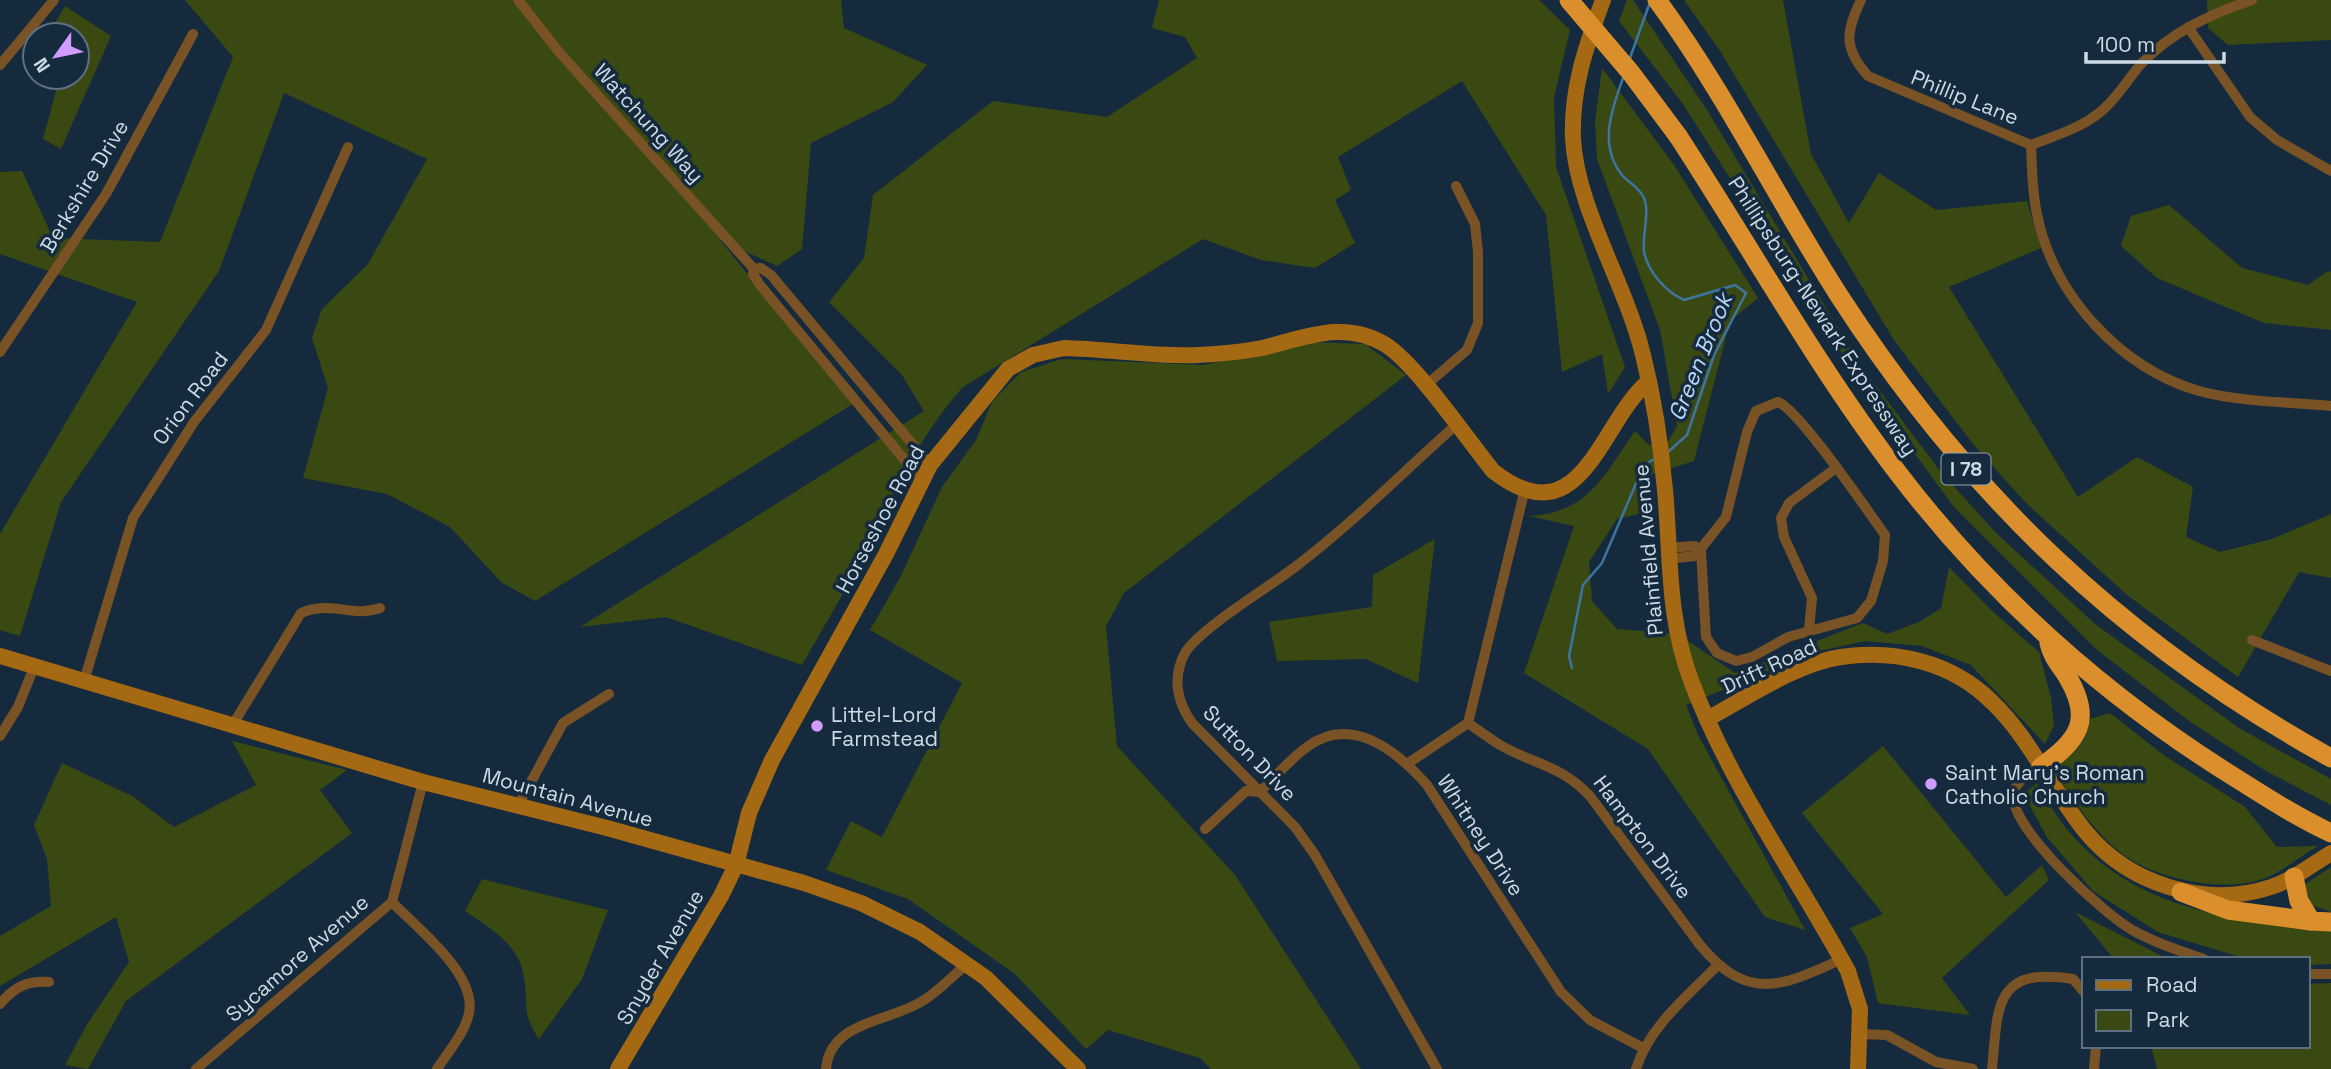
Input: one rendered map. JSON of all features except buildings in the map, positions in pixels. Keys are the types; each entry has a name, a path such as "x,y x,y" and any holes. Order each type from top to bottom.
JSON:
{"highway":[{"name":"Phillipsburg-Newark Expressway","path":"1569,0 1678,135 1873,439 1952,539 2048,637 2104,685 2193,751 2307,822 2331,833"},
{"name":"Phillipsburg-Newark Expressway","path":"1657,0 1712,78 1805,241 1858,325 1910,398 1974,478 2076,580 2153,643 2246,708 2331,758"},
{"path":"2041,767 2074,741 2081,717 2076,693 2052,655 2048,637"},
{"path":"2294,877 2299,901 2311,920"},
{"path":"2181,892 2228,909 2331,922"}],"main road":[{"name":"Plainfield Avenue","path":"1603,0 1580,65 1574,110 1575,154 1581,184 1634,324 1649,381 1662,466 1672,615 1679,648 1707,719 1740,786 1842,960 1857,995 1860,1034 1858,1069"},
{"name":"Horseshoe Road","path":"736,864 750,813 772,760 887,554 930,465 999,378 1020,361 1046,351 1074,348 1201,355 1250,350 1317,332 1351,332 1374,339 1395,351 1493,471 1507,482 1525,489"},
{"path":"1525,489 1560,487 1585,472 1631,399 1649,381"},
{"name":"Mountain Avenue","path":"0,656 422,782 519,804 736,864 861,903 920,932 986,978 1078,1069"},
{"name":"Drift Road","path":"1707,719 1816,664 1838,657 1896,656 1936,666 1980,692 2014,727 2085,831 2104,850 2123,865 2181,892 2200,895 2249,893 2294,877 2331,853"},
{"name":"Snyder Avenue","path":"618,1069 721,896 736,864"}],"street":[{"path":"0,65 54,0"},
{"name":"Watchung Way","path":"518,0 559,51 754,269 753,274 760,285 922,481"},
{"name":"Phillip Lane","path":"1861,0 1853,17 1850,45 1853,57 1868,76 2031,145 2074,129 2096,115 2157,49 2188,27 2215,12 2252,0"},
{"path":"2188,27 2250,117 2277,140 2331,171"},
{"name":"Berkshire Drive","path":"0,352 106,194 193,34"},
{"path":"2031,145 2037,214 2058,271 2081,309 2131,358 2166,379 2201,391 2331,406"},
{"name":"Orion Road","path":"84,681 133,518 194,422 266,330 348,147"},
{"path":"1424,386 1466,350 1478,323 1475,224 1455,186"},
{"name":"Watchung Way","path":"754,269 758,267 771,275 930,465"},
{"path":"1770,403 1785,405 1885,535 1887,545 1866,610 1852,620 1809,630 1752,657 1735,662 1723,658 1706,637 1701,551 1726,517 1747,432 1756,411 1770,403"},
{"name":"Sutton Drive","path":"1437,1069 1315,855 1295,827 1185,713 1177,683 1185,653 1202,635 1302,563 1456,425"},
{"path":"1809,630 1812,598 1784,537 1781,518 1789,503 1836,468"},
{"path":"1407,764 1468,723 1525,489"},
{"path":"1668,553 1695,546 1701,551"},
{"path":"232,726 301,613 321,606 363,611 380,608"},
{"path":"2252,640 2331,671"},
{"path":"0,736 18,707 34,667"},
{"path":"519,804 563,723 608,694"},
{"name":"Hampton Drive","path":"1468,723 1501,746 1560,769 1576,780 1718,965 1736,977 1778,985 1789,983 1842,960"},
{"name":"Whitney Drive","path":"1260,792 1307,746 1334,735 1362,736 1407,764 1436,799 1561,992 1598,1025 1643,1048"},
{"path":"2041,767 2018,784 2013,800 2023,822 2045,850 2115,919 2163,945 2198,957"},
{"name":"Sycamore Avenue","path":"196,1069 392,902 422,782"},
{"path":"1205,829 1246,791 1260,792"},
{"path":"392,902 461,974 469,993 465,1023 437,1069"},
{"path":"826,1069 833,1046 847,1032 896,1016 923,1001 966,965"},
{"path":"1636,1069 1643,1048 1718,965"},
{"path":"2310,974 2331,974"},
{"path":"1992,1069 1998,1004 2007,992 2025,980 2039,976 2073,979 2082,990"},
{"path":"0,1004 8,994 31,980 49,982"},
{"path":"1860,1034 1891,1036 1936,1062 1973,1069"},
{"path":"2094,1069 2096,1048"}],"green space":[{"path":"185,0 841,0 844,28 927,65 893,102 811,143 802,249 777,266 720,240 853,404 535,601 501,582 450,527 387,494 303,478 328,388 312,338 322,309 368,264 427,159 284,93 219,271 61,502 20,636 0,630 0,534 137,302 0,254 0,172 22,171 53,238 160,242 233,57"},
{"path":"1159,0 1539,0 1570,30 1554,97 1556,167 1625,367 1608,394 1602,354 1562,372 1546,215 1462,81 1338,157 1351,190 1335,200 1355,243 1315,268 1261,260 1203,239 963,387 918,448 848,584 802,665 666,617 580,627 924,411 902,375 829,302 864,258 873,195 993,101 1107,117 1197,58 1185,37 1152,28"},
{"path":"1627,0 1633,0 1707,110 1859,363 1940,471 1995,532 2095,624 2239,728 2331,779 2331,805 2266,771 2189,721 2096,649 1954,507 1843,356 1683,104 1619,21"},
{"path":"1684,0 1783,0 1811,154 1849,223 1879,173 1936,210 2027,201 2041,248 1949,287 2078,497 2137,457 2193,487 2186,537 2220,552 2272,539 2331,514 2331,578 2299,572 2238,677 2127,595 2025,502 1973,444 1894,340 1720,51"},
{"path":"2207,0 2331,0 2331,40 2228,45 2208,28"},
{"path":"65,6 88,21 56,21"},
{"path":"91,23 111,36 91,81"},
{"path":"1602,68 1674,165 1758,298 1730,321 1694,461 1652,474 1655,510 1617,519 1589,562 1592,601 1617,629 1678,634 1735,673 1863,623 1887,634 1919,622 1941,608 1949,567 1992,611 2039,652 2051,698 2054,725 2045,744 1971,665 1922,646 1865,641 1815,652 1686,705 1698,735 1805,930 1765,917 1648,749 1524,673 1574,526 1529,516 1567,508 1581,499 1604,476 1635,431 1649,445 1667,443 1677,426 1660,330 1597,159 1595,122"},
{"path":"56,91 87,91 61,149 43,139"},
{"path":"2169,205 2242,268 2308,285 2328,271 2331,272 2331,330 2264,323 2157,278 2121,246 2131,216"},
{"path":"1311,342 1365,344 1406,375 1124,593 1106,626 1117,746 1235,875 1361,1069 1211,1069 1200,1058 1108,1030 1086,1049 1015,974 908,899 826,870 851,821 882,837 962,683 870,630 900,578 942,487 976,440 992,402 1021,372 1062,359 1203,365"},
{"path":"1435,539 1418,683 1366,659 1277,661 1269,622 1372,607 1373,575"},
{"path":"2110,713 2165,756 2245,807 2277,847 2318,846 2270,876 2247,883 2209,884 2189,881 2135,862 2101,835 2053,770 2082,742 2089,719"},
{"path":"232,741 347,770 320,790 352,833 126,1001 88,1069 65,1065 86,1026 129,962 116,917 0,986 0,936 51,906 47,859 34,825 62,763 132,796 174,827 256,785"},
{"path":"1883,746 2006,897 2042,865 2049,880 1942,978 1970,1015 1878,1003 1867,957 1850,928 1883,914 1802,813"},
{"path":"2037,783 2066,828 2093,856 2122,878 2154,894 2222,915 2331,931 2331,964 2310,965 2310,957 2240,957 2158,932 2093,891 2046,836 2024,794"},
{"path":"2331,867 2331,912 2311,905 2304,885"},
{"path":"482,879 608,910 582,979 539,1039 528,1016 524,978 517,956 502,939 465,911"},
{"path":"2075,912 2164,957 2112,957"},
{"path":"2331,983 2331,1069 2157,1069 2152,1048 2310,1048 2310,984"}],"waterway":[{"name":"Green Brook","path":"1630,58 1649,5"},
{"name":"Green Brook","path":"1623,78 1609,127 1610,152 1622,175 1644,198 1644,251 1653,273 1664,286 1684,300 1735,285 1746,293 1714,355 1687,435 1668,452"},
{"name":"Green Brook","path":"1572,668 1569,656 1583,585 1602,563 1644,465 1656,458"}],"place":[{"name":"Littel-Lord Farmstead","path":"817,726"},
{"name":"Saint Mary's Roman Catholic Church","path":"1931,784"}]}
